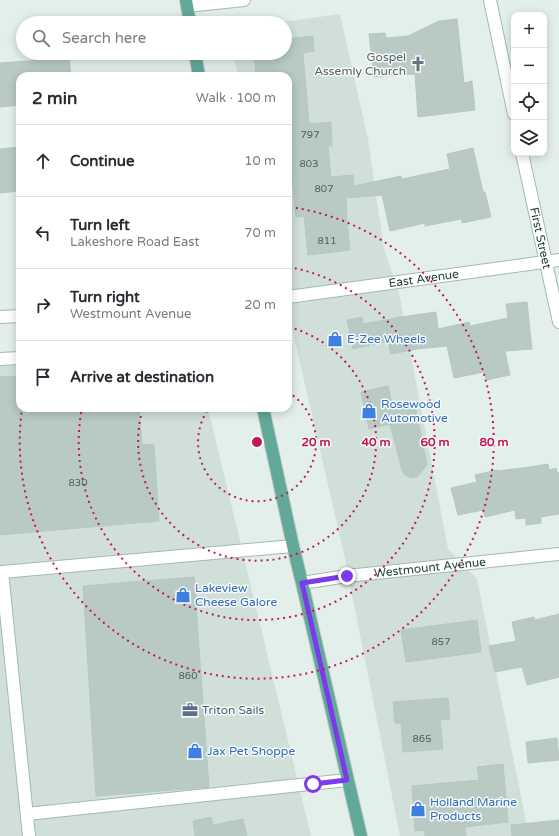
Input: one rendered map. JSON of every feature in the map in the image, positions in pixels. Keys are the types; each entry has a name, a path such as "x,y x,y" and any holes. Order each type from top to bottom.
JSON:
{"main road":[{"path":"186,3 189,16"},
{"path":"196,60 198,72"},
{"path":"264,412 292,546 361,836"}],"street":[{"path":"186,3 244,0"},
{"path":"490,0 511,100"},
{"name":"First Street","path":"523,156 559,322"},
{"name":"East Avenue","path":"292,297 559,260"},
{"path":"0,317 16,316"},
{"path":"0,359 16,358"},
{"path":"29,836 2,572 292,546"},
{"name":"Westmount Avenue","path":"302,583 347,576 559,554"},
{"path":"27,814 347,780"}],"shaded area":[{"path":"340,14 368,139 384,249 399,293 448,549 477,579 529,836 400,836 344,554 292,328 292,72 237,72 235,60 292,60 292,21"},
{"path":"16,351 16,412 209,412 311,836 0,836 0,352"}],"building":[{"name":"Gospel Assemly Church","path":"457,19 464,83 472,81 475,110 418,117 415,74 374,77 369,34 385,33 386,38 408,36 439,21"},
{"path":"313,36 314,51 303,53 309,124 331,122 332,146 328,146 331,177 353,175 354,186 401,176 402,179 450,169 447,154 473,148 483,192 485,192 491,217 462,223 461,219 425,226 425,223 390,231 382,195 346,198 350,250 308,255 304,216 296,217 292,178 292,72 256,72 255,60 292,60 292,38"},
{"path":"41,60 69,60 71,72 16,72 16,105 0,107 0,63"},
{"path":"16,147 16,191 0,193 0,149"},
{"path":"527,302 532,349 505,351 510,375 486,380 484,372 454,378 447,346 417,349 391,354 388,341 353,349 347,320 362,317 363,324 436,312 438,329 469,322 470,326 508,318 506,304"},
{"path":"16,376 16,412 139,412 142,444 154,445 159,521 0,535 0,377"},
{"path":"388,386 393,409 415,404 427,465 417,477 411,478 405,475 402,470 390,424 369,429 361,392"},
{"path":"548,464 549,470 556,468 557,473 559,472 559,514 541,517 541,523 526,525 526,518 516,519 515,510 485,517 483,510 458,515 451,488 477,482 475,475 497,470"},
{"path":"194,577 209,787 96,796 83,586"},
{"path":"559,614 559,677 527,685 522,667 495,672 489,646 516,641 512,622 534,617 535,620"},
{"path":"477,620 481,652 406,662 401,630"},
{"path":"448,698 450,719 440,720 443,749 403,752 401,723 395,723 393,702"},
{"path":"557,738 559,760 528,763 526,742"},
{"path":"503,764 508,822 465,827 466,836 425,836 424,830 415,831 412,786 479,780 477,767"},
{"path":"211,817 213,825 243,819 247,836 195,836 193,821"},
{"path":"559,820 559,836 512,836 511,825"}],"place":[{"name":"Gospel Assemly Church","path":"418,64"},
{"name":"E-Zee Wheels","path":"335,339"},
{"name":"Rosewood Automotive","path":"369,411"},
{"name":"Lakeview Cheese Galore","path":"183,595"},
{"name":"Triton Sails","path":"190,710"},
{"name":"Jax Pet Shoppe","path":"195,751"},
{"name":"Holland Marine Products","path":"418,809"}],"route":[{"path":"313,784 347,780 302,583 347,576"}]}
